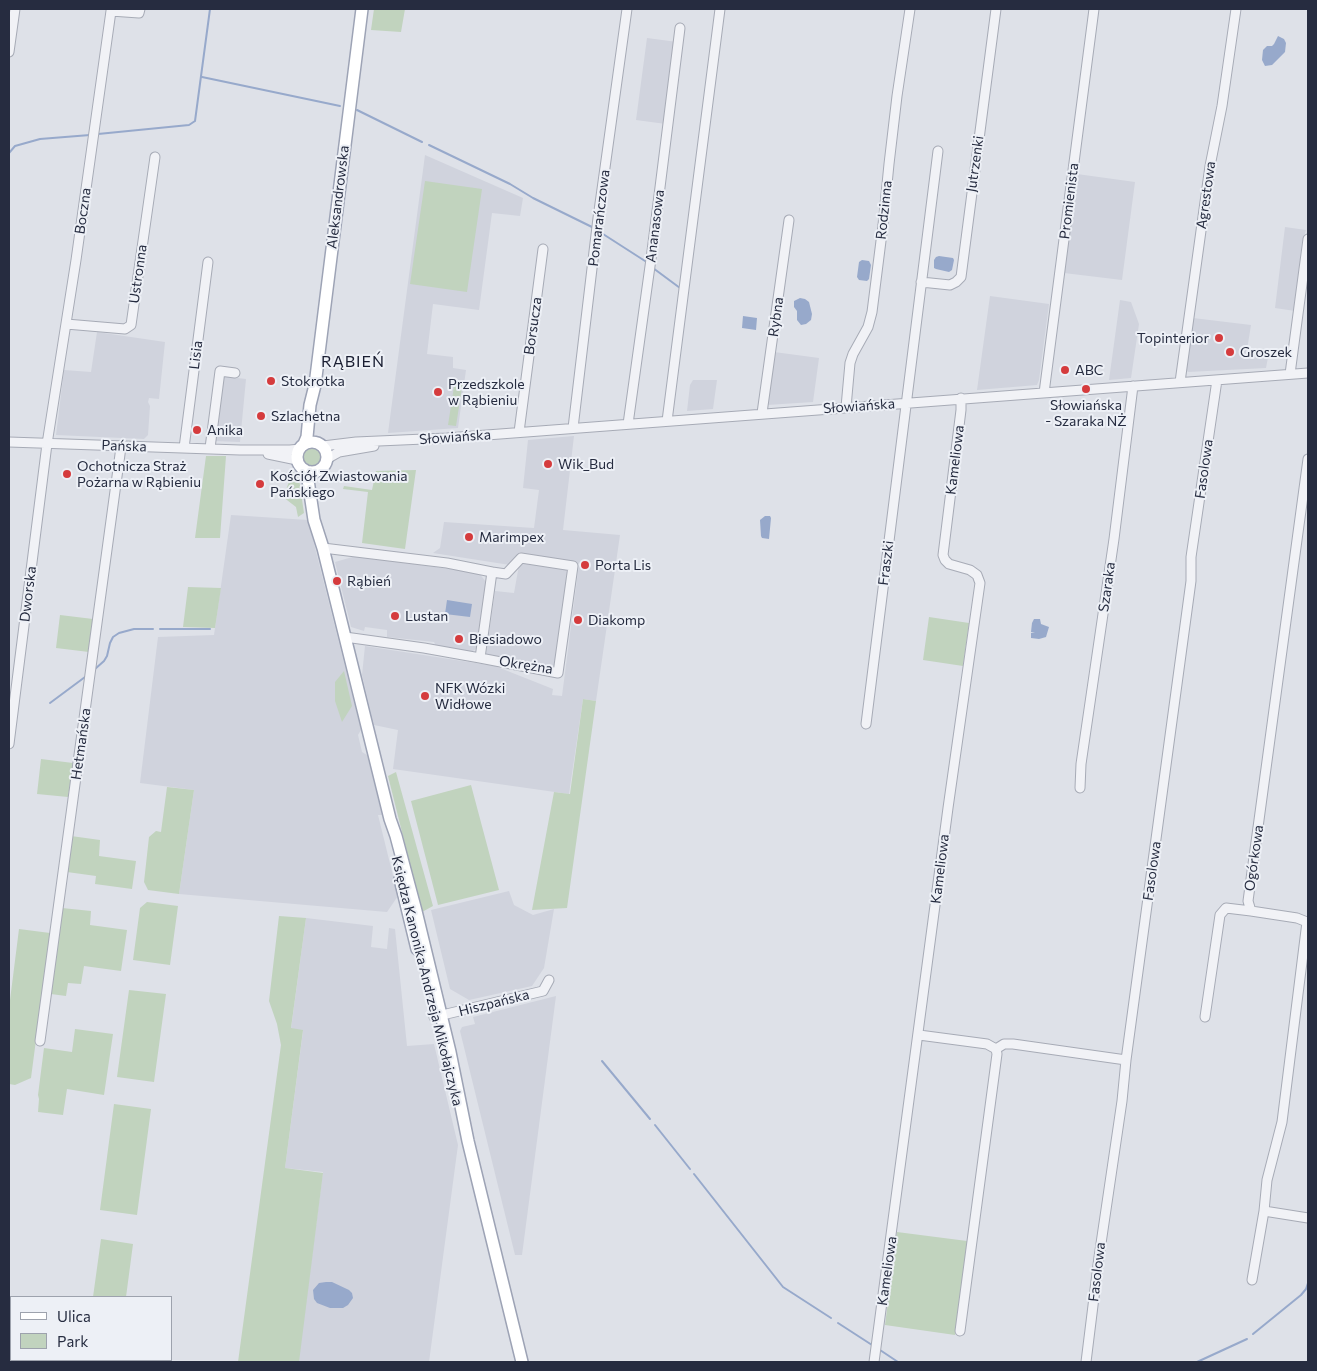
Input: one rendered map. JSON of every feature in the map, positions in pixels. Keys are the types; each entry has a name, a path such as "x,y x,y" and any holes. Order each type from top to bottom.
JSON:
{"main road":[{"name":"Aleksandrowska","path":"300,451 307,437 310,405 315,384 362,9"},
{"name":"Aleksandrowska","path":"315,384 316,428 321,445"},
{"path":"310,442 321,445 326,451 327,459 323,468 311,472 301,468 300,451 310,442"},
{"name":"Księdza Kanonika Andrzeja Mikołajczyka","path":"305,470 314,520 323,548 390,819 399,874 412,912 438,1016 453,1090 468,1141 522,1362"},
{"name":"Księdza Kanonika Andrzeja Mikołajczyka","path":"317,471 317,492 323,548"}],"street":[{"path":"9,52 15,9"},
{"name":"Boczna","path":"47,444 111,11 140,13 140,9"},
{"name":"Pomarańczowa","path":"572,428 598,218 627,9"},
{"path":"667,421 720,9"},
{"name":"Rodzinna","path":"846,407 850,363 868,327 872,312 897,96 910,9"},
{"name":"Jutrzenki","path":"921,282 950,285 961,276 996,9"},
{"name":"Promienista","path":"1044,392 1094,9"},
{"name":"Agrestowa","path":"1180,382 1210,166 1222,106 1236,9"},
{"name":"Ananasowa","path":"628,424 680,28"},
{"path":"906,403 938,151"},
{"name":"Ustronna","path":"66,324 125,329 131,325 156,157"},
{"name":"Rybna","path":"762,413 789,220"},
{"path":"1290,374 1308,239"},
{"name":"Borsucza","path":"519,432 544,249"},
{"name":"Lisia","path":"184,448 208,262"},
{"path":"210,448 220,371 235,373"},
{"name":"Słowiańska","path":"321,445 1308,373"},
{"name":"Fasolowa","path":"1086,1362 1217,380"},
{"name":"Szaraka","path":"1080,788 1081,764 1114,539 1132,386"},
{"name":"Kameliowa","path":"874,1362 980,583 977,575 970,570 949,564 943,555 961,398"},
{"name":"Fraszki","path":"866,724 906,403"},
{"name":"Słowiańska","path":"327,459 339,452 409,440"},
{"name":"Pańska","path":"9,442 300,451"},
{"name":"Dworska","path":"9,744 47,444"},
{"name":"Hetmańska","path":"40,1041 121,446"},
{"name":"Ogórkowa","path":"1252,1280 1264,1211 1267,1180 1282,1122 1307,921 1251,911 1248,901 1308,459"},
{"name":"Okrężna","path":"323,548 447,563 506,574 521,558 573,566 558,673 424,648 345,637"},
{"name":"Okrężna","path":"480,658 492,572"},
{"path":"1205,1017 1220,915 1226,908 1251,911"},
{"name":"Hiszpańska","path":"438,1016 543,991 548,980"},
{"path":"919,1035 987,1044 996,1049 998,1054 960,1331"},
{"path":"996,1049 1004,1044 1013,1044 1126,1060"},
{"path":"1264,1211 1308,1218"}],"shaded area":[{"path":"647,38 677,42 666,124 636,120"},
{"path":"425,155 523,198 520,216 492,213 479,310 433,304 427,354 453,357 453,368 466,370 458,428 388,433"},
{"path":"1077,174 1135,182 1122,280 1064,273"},
{"path":"1285,227 1306,230 1302,243 1295,311 1275,308"},
{"path":"990,296 1049,304 1037,385 977,390"},
{"path":"1120,300 1131,302 1139,324 1131,378 1109,380"},
{"name":"Topinterior","path":"1193,318 1251,325 1247,350 1269,352 1266,368 1188,372 1185,369"},
{"path":"97,332 165,342 159,399 149,398 148,435 144,439 56,435 64,370 91,372"},
{"path":"774,352 819,358 813,402 767,405"},
{"path":"222,376 246,379 240,442 214,441"},
{"path":"693,380 717,380 713,409 687,411 690,385"},
{"path":"574,436 563,530 620,535 596,701 583,699 569,794 393,769 398,730 374,725 362,675 365,646 495,666 553,689 552,695 562,696 579,564 520,554 510,565 433,553 440,548 444,522 534,528 539,490 523,488 528,440"},
{"path":"231,515 308,520 361,730 358,735 362,752 367,755 382,815 378,815 398,896 387,912 179,894 194,790 140,783 158,637 214,635"},
{"path":"356,556 479,573 486,582 476,649 471,652 436,646 434,642 387,637 387,630 365,627 364,631 351,627 335,562"},
{"path":"523,562 565,568 567,572 555,664 551,669 532,666 529,662 486,655 495,591 514,593 519,565"},
{"path":"509,891 514,905 533,915 554,909 544,968 532,986 469,1000 450,989 431,910"},
{"path":"306,918 373,926 371,947 387,949 389,928 395,929 407,1046 434,1044 458,1145 429,1362 298,1362 323,1172 285,1168 303,1031 291,1029"},
{"path":"556,996 522,1255 515,1255 460,1031 462,1027 475,1024 473,1017"}],"green space":[{"path":"374,9 405,9 401,32 371,30"},
{"path":"425,181 482,189 467,292 410,284"},
{"path":"455,380 463,381 456,426 448,425"},
{"path":"313,447 320,450 323,457 320,464 313,467 306,464 303,457 306,450"},
{"path":"206,456 226,456 220,538 195,538"},
{"path":"416,470 405,549 362,543 368,492 343,489 344,486 372,490 376,471"},
{"path":"293,472 299,479 304,513 298,517 296,507 283,497"},
{"path":"188,587 221,588 215,628 183,627"},
{"path":"60,615 93,619 89,652 56,648"},
{"path":"929,617 969,623 963,666 923,660"},
{"path":"344,671 352,706 342,722 335,701 335,682"},
{"path":"583,699 596,701 567,908 532,910 554,792 570,794"},
{"path":"41,759 73,763 68,797 37,794"},
{"path":"396,772 433,906 422,912 388,776"},
{"path":"471,785 499,890 438,905 411,801"},
{"path":"167,787 194,790 179,894 148,890 144,882 149,837 156,831 161,832"},
{"path":"71,836 100,840 99,856 136,861 132,889 95,884 96,876 67,872"},
{"path":"147,902 178,906 170,965 133,960 140,908"},
{"path":"62,908 91,911 90,925 127,930 121,971 84,966 81,984 68,983 66,996 51,994"},
{"path":"279,916 306,918 291,1028 303,1030 285,1168 323,1173 299,1362 238,1362 281,1045 277,1024 269,1001"},
{"path":"19,929 50,933 31,1078 15,1085 9,1084 9,1008"},
{"path":"129,990 166,994 154,1082 117,1077"},
{"path":"75,1029 113,1034 104,1095 67,1089 63,1115 38,1112 38,1095 44,1048 72,1052"},
{"path":"114,1104 151,1109 137,1215 100,1210"},
{"path":"897,1232 967,1241 955,1335 885,1325"},
{"path":"101,1239 133,1244 126,1296 93,1296"}],"water":[{"path":"1278,36 1284,39 1286,43 1285,52 1272,65 1265,66 1262,60 1263,50 1267,46 1272,46"},
{"path":"939,256 953,258 952,270 949,272 934,268 934,260"},
{"path":"862,260 869,261 871,265 867,281 859,280 857,277 859,262"},
{"path":"800,298 809,302 812,314 811,320 801,325 797,320 797,311 794,307 794,301"},
{"path":"743,316 757,318 756,330 742,328"},
{"path":"765,516 770,516 771,518 769,539 762,538 761,536 760,520"},
{"path":"447,600 472,604 470,617 445,614"},
{"path":"1034,619 1040,619 1041,624 1049,627 1046,637 1039,639 1031,638 1031,633 1035,633 1031,632"},
{"path":"332,1282 352,1293 353,1298 348,1305 343,1308 330,1308 317,1303 314,1299 313,1290 319,1283"}],"waterway":[{"path":"98,134 189,125 195,121 210,9"},
{"path":"202,77 340,106"},
{"path":"357,110 422,142"},
{"path":"9,153 15,146 40,139 90,135"},
{"path":"429,145 510,184 533,198 594,228"},
{"path":"603,234 645,261"},
{"path":"653,268 680,288"},
{"path":"95,669 107,656 113,637 119,633 134,629 153,629"},
{"path":"160,629 210,629"},
{"path":"50,703 85,677"},
{"path":"602,1061 650,1119"},
{"path":"655,1125 690,1169"},
{"path":"694,1174 783,1287 831,1318"},
{"path":"1253,1334 1301,1295 1308,1283"},
{"path":"838,1323 872,1345"},
{"path":"1197,1362 1247,1339"},
{"path":"880,1350 898,1362"}],"place":[{"name":"Topinterior","path":"1219,338"},
{"name":"Groszek","path":"1230,352"},
{"name":"ABC","path":"1065,370"},
{"name":"Stokrotka","path":"271,381"},
{"name":"Słowiańska - Szaraka NŻ","path":"1086,389"},
{"name":"Przedszkole w Rąbieniu","path":"438,392"},
{"name":"Szlachetna","path":"261,416"},
{"name":"Anika","path":"197,430"},
{"name":"Wik_Bud","path":"548,464"},
{"name":"Ochotnicza Straż Pożarna w Rąbieniu","path":"67,474"},
{"name":"Kościół Zwiastowania Pańskiego","path":"260,484"},
{"name":"Marimpex","path":"469,537"},
{"name":"Porta Lis","path":"585,565"},
{"name":"Rąbień","path":"337,581"},
{"name":"Lustan","path":"395,616"},
{"name":"Diakomp","path":"578,620"},
{"name":"Biesiadowo","path":"459,639"},
{"name":"NFK Wózki Widłowe","path":"425,696"}],"district":[{"name":"RĄBIEŃ","path":"353,362"}]}
